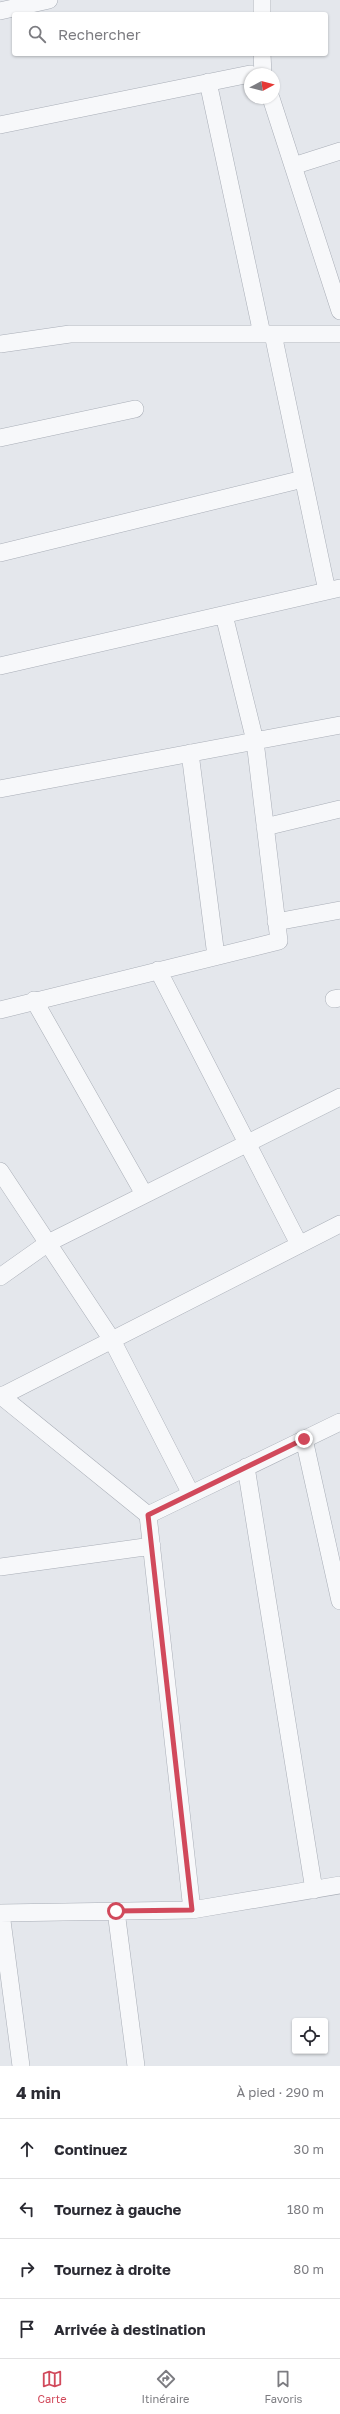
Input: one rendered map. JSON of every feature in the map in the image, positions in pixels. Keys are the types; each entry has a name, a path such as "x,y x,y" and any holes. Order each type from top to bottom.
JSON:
{"street":[{"path":"0,11 49,0"},
{"path":"262,0 262,12"},
{"path":"258,68 262,56"},
{"path":"0,125 208,82 244,76"},
{"path":"0,666 333,590 303,479 267,334 208,82"},
{"path":"272,104 293,166 334,270 340,311"},
{"path":"293,166 340,151"},
{"path":"0,344 70,334 340,334"},
{"path":"0,438 135,409"},
{"path":"0,553 303,479"},
{"path":"0,1010 34,1000 279,941 255,741 224,615"},
{"path":"0,789 340,725"},
{"path":"190,753 216,956"},
{"path":"265,827 340,809"},
{"path":"276,922 340,910"},
{"path":"158,970 299,1244"},
{"path":"34,1000 144,1194"},
{"path":"0,1277 48,1243 340,1097"},
{"path":"0,1171 112,1340 191,1494"},
{"path":"1,1401 112,1340 340,1224"},
{"path":"1,1401 24,1414 148,1515 192,1910"},
{"path":"148,1515 340,1422"},
{"path":"304,1439 340,1601"},
{"path":"246,1467 314,1890"},
{"path":"0,1567 152,1546"},
{"path":"21,2066 8,2026 1,1912 192,1910 340,1885"},
{"path":"116,1911 136,2066"}],"route":[{"path":"116,1911 192,1910 148,1515 304,1439"}]}
